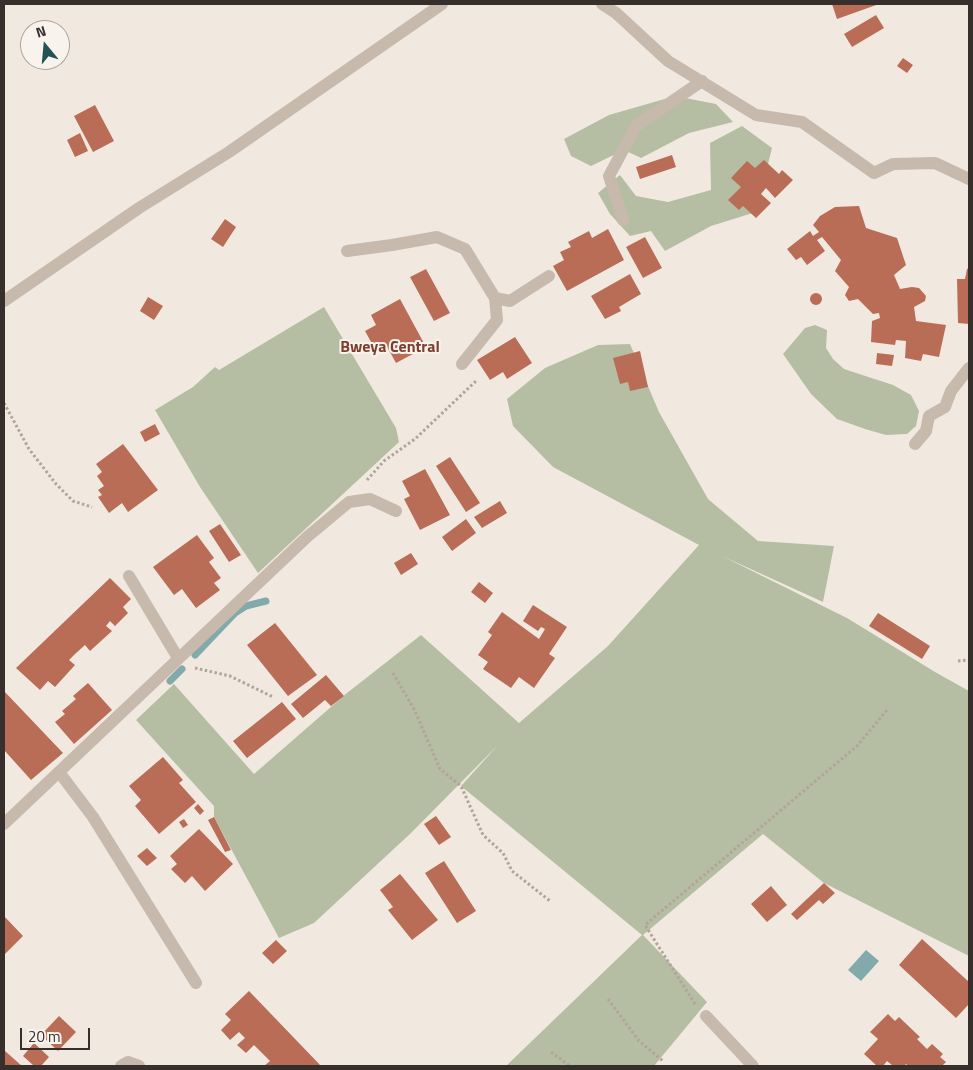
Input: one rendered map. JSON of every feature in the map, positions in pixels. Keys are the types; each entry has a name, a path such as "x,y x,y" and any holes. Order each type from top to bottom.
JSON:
{"street":[{"path":"4,301 139,208 229,152 442,4"},
{"path":"602,4 616,13 668,60 756,115 802,122 874,172 893,164 934,163 969,179"},
{"path":"623,220 609,176 636,126 702,81"},
{"path":"347,251 437,237 465,248 495,298 497,320 462,364"},
{"path":"495,298 510,301 549,276"},
{"path":"915,444 926,430 928,416 945,407 951,391 969,368"},
{"path":"4,824 307,537 349,502 370,499 396,511"},
{"path":"129,576 176,661"},
{"path":"59,772 93,817 196,983"},
{"path":"706,1016 752,1066"},
{"path":"121,1066 128,1062 139,1066"}],"path":[{"path":"349,502 384,461 415,439 477,380"},
{"path":"4,403 29,448 56,484 73,501 92,507"},
{"path":"958,661 969,660"},
{"path":"176,661 230,676 273,698"},
{"path":"392,673 415,711 440,769 461,786 483,835 503,854 512,870 550,901"},
{"path":"706,1016 693,1002 645,925 858,746 886,710"},
{"path":"608,999 639,1041 663,1061"},
{"path":"552,1052 570,1066"}],"green space":[{"path":"675,96 716,104 733,122 689,133 641,158 624,150 591,166 571,156 564,139 609,115"},
{"path":"742,126 772,148 756,212 711,226 665,251 651,231 630,236 610,214 598,193 620,175 636,196 668,202 711,190 710,143"},
{"path":"324,307 396,428 399,442 258,573 200,487 155,410 193,387 215,367 219,370"},
{"path":"815,325 827,330 826,348 833,359 844,369 893,385 911,395 919,411 916,426 907,434 886,435 865,429 837,419 811,394 783,354 805,328"},
{"path":"630,344 659,412 708,499 758,541 834,546 823,602 722,556 847,618 969,691 969,956 824,883 763,834 643,935 707,1002 654,1066 506,1066 642,935 461,786 498,745 411,833 314,923 279,938 214,817 214,806 136,720 174,684 254,774 347,693 421,635 519,723 608,646 699,545 553,467 513,426 507,399 545,368 598,345"}],"water":[{"path":"866,950 879,961 861,981 848,970"}],"building":[{"path":"832,4 879,4 837,19"},
{"path":"876,15 884,28 852,47 844,34"},
{"path":"903,58 913,65 907,73 897,66"},
{"path":"95,105 114,141 93,152 74,116"},
{"path":"80,133 88,151 75,157 67,140"},
{"path":"672,155 676,167 640,179 636,167"},
{"path":"764,160 779,174 782,170 793,180 775,198 766,188 761,194 771,203 756,218 743,206 739,210 728,200 741,187 731,178 747,161 755,168"},
{"path":"859,206 866,228 897,238 906,265 894,275 900,289 919,288 926,296 925,301 914,307 916,321 946,325 939,357 923,354 921,361 905,358 906,341 896,340 895,345 871,342 872,321 880,318 879,313 873,314 858,299 849,301 845,295 849,287 835,271 841,260 822,237 817,240 825,251 807,265 801,257 796,260 787,249 810,231 813,236 819,232 813,225 820,216 835,207"},
{"path":"225,219 236,227 223,247 211,239"},
{"path":"608,229 624,260 567,291 553,266 564,260 560,252 571,247 568,242 589,231 592,238"},
{"path":"645,237 662,268 643,278 626,247"},
{"path":"969,268 969,324 958,323 957,279 965,279 967,269"},
{"path":"426,269 450,313 434,321 410,277"},
{"path":"630,274 641,294 619,307 621,311 605,319 591,296"},
{"path":"818,293 821,294 821,304 814,305 811,304 810,297 811,294"},
{"path":"148,297 163,306 154,320 140,311"},
{"path":"400,299 426,347 396,363 385,343 375,349 365,331 376,325 371,315"},
{"path":"515,337 532,363 507,379 503,372 490,380 477,360"},
{"path":"640,351 648,387 630,391 628,382 620,384 613,358"},
{"path":"877,353 894,355 892,366 876,364"},
{"path":"155,424 160,434 145,442 140,432"},
{"path":"123,444 158,490 128,512 122,503 109,513 98,497 102,495 98,490 104,486 97,476 102,472 96,464"},
{"path":"450,457 480,503 466,512 436,466"},
{"path":"425,469 450,515 420,530 404,499 410,496 402,481"},
{"path":"500,501 507,513 482,528 474,517"},
{"path":"466,519 476,533 452,551 442,537"},
{"path":"220,524 241,555 229,562 209,531"},
{"path":"197,535 214,558 209,562 221,578 214,583 220,590 196,608 182,589 174,595 153,567"},
{"path":"411,553 418,564 401,575 394,563"},
{"path":"110,578 131,599 123,607 128,613 115,626 110,621 106,626 112,631 90,651 85,645 69,660 75,665 55,687 48,681 40,690 16,668"},
{"path":"479,582 493,593 485,603 471,592"},
{"path":"533,605 567,627 549,654 555,658 534,688 519,677 511,688 483,669 488,662 478,655 492,635 488,632 502,612 539,639 545,629 541,627 538,631 523,621"},
{"path":"878,613 930,646 922,659 869,626"},
{"path":"275,623 317,675 288,696 247,645"},
{"path":"326,675 344,696 331,706 325,700 303,718 291,704"},
{"path":"88,683 112,710 74,744 55,722 65,714 62,711 76,699 73,696"},
{"path":"4,691 63,753 31,780 4,750"},
{"path":"282,702 296,719 247,758 233,741"},
{"path":"163,757 183,780 179,783 196,802 159,834 135,806 141,800 129,786"},
{"path":"198,804 204,811 200,815 194,808"},
{"path":"436,816 451,837 439,845 424,824"},
{"path":"214,817 231,850 225,852 208,820"},
{"path":"184,819 188,825 183,828 179,822"},
{"path":"199,829 233,864 205,891 192,876 185,883 171,869 177,864 170,856"},
{"path":"147,848 157,858 147,866 137,856"},
{"path":"444,861 476,911 457,923 425,873"},
{"path":"400,874 438,920 412,940 388,910 393,907 380,890"},
{"path":"824,883 835,893 823,904 819,900 797,920 791,914"},
{"path":"771,886 787,905 767,922 751,904"},
{"path":"4,916 23,936 4,955"},
{"path":"922,939 969,982 969,1004 956,1018 899,965"},
{"path":"276,940 287,951 273,964 262,953"},
{"path":"249,991 321,1066 264,1066 270,1061 254,1045 246,1053 237,1045 245,1038 239,1032 230,1040 221,1030 231,1020 225,1014"},
{"path":"888,1014 895,1021 899,1017 920,1037 917,1039 927,1049 932,1044 943,1054 940,1057 946,1062 942,1066 908,1066 906,1064 904,1066 893,1066 887,1061 883,1066 877,1066 864,1054 878,1039 870,1032"},
{"path":"59,1016 76,1032 58,1051 41,1035"},
{"path":"34,1043 49,1057 41,1066 34,1066 23,1056"},
{"path":"5,1051 22,1066 4,1066"}],"waterway":[{"path":"195,655 235,613 246,606 266,601"},
{"path":"170,681 182,669"}],"district":[{"name":"Bweya Central","path":"390,348"}]}
